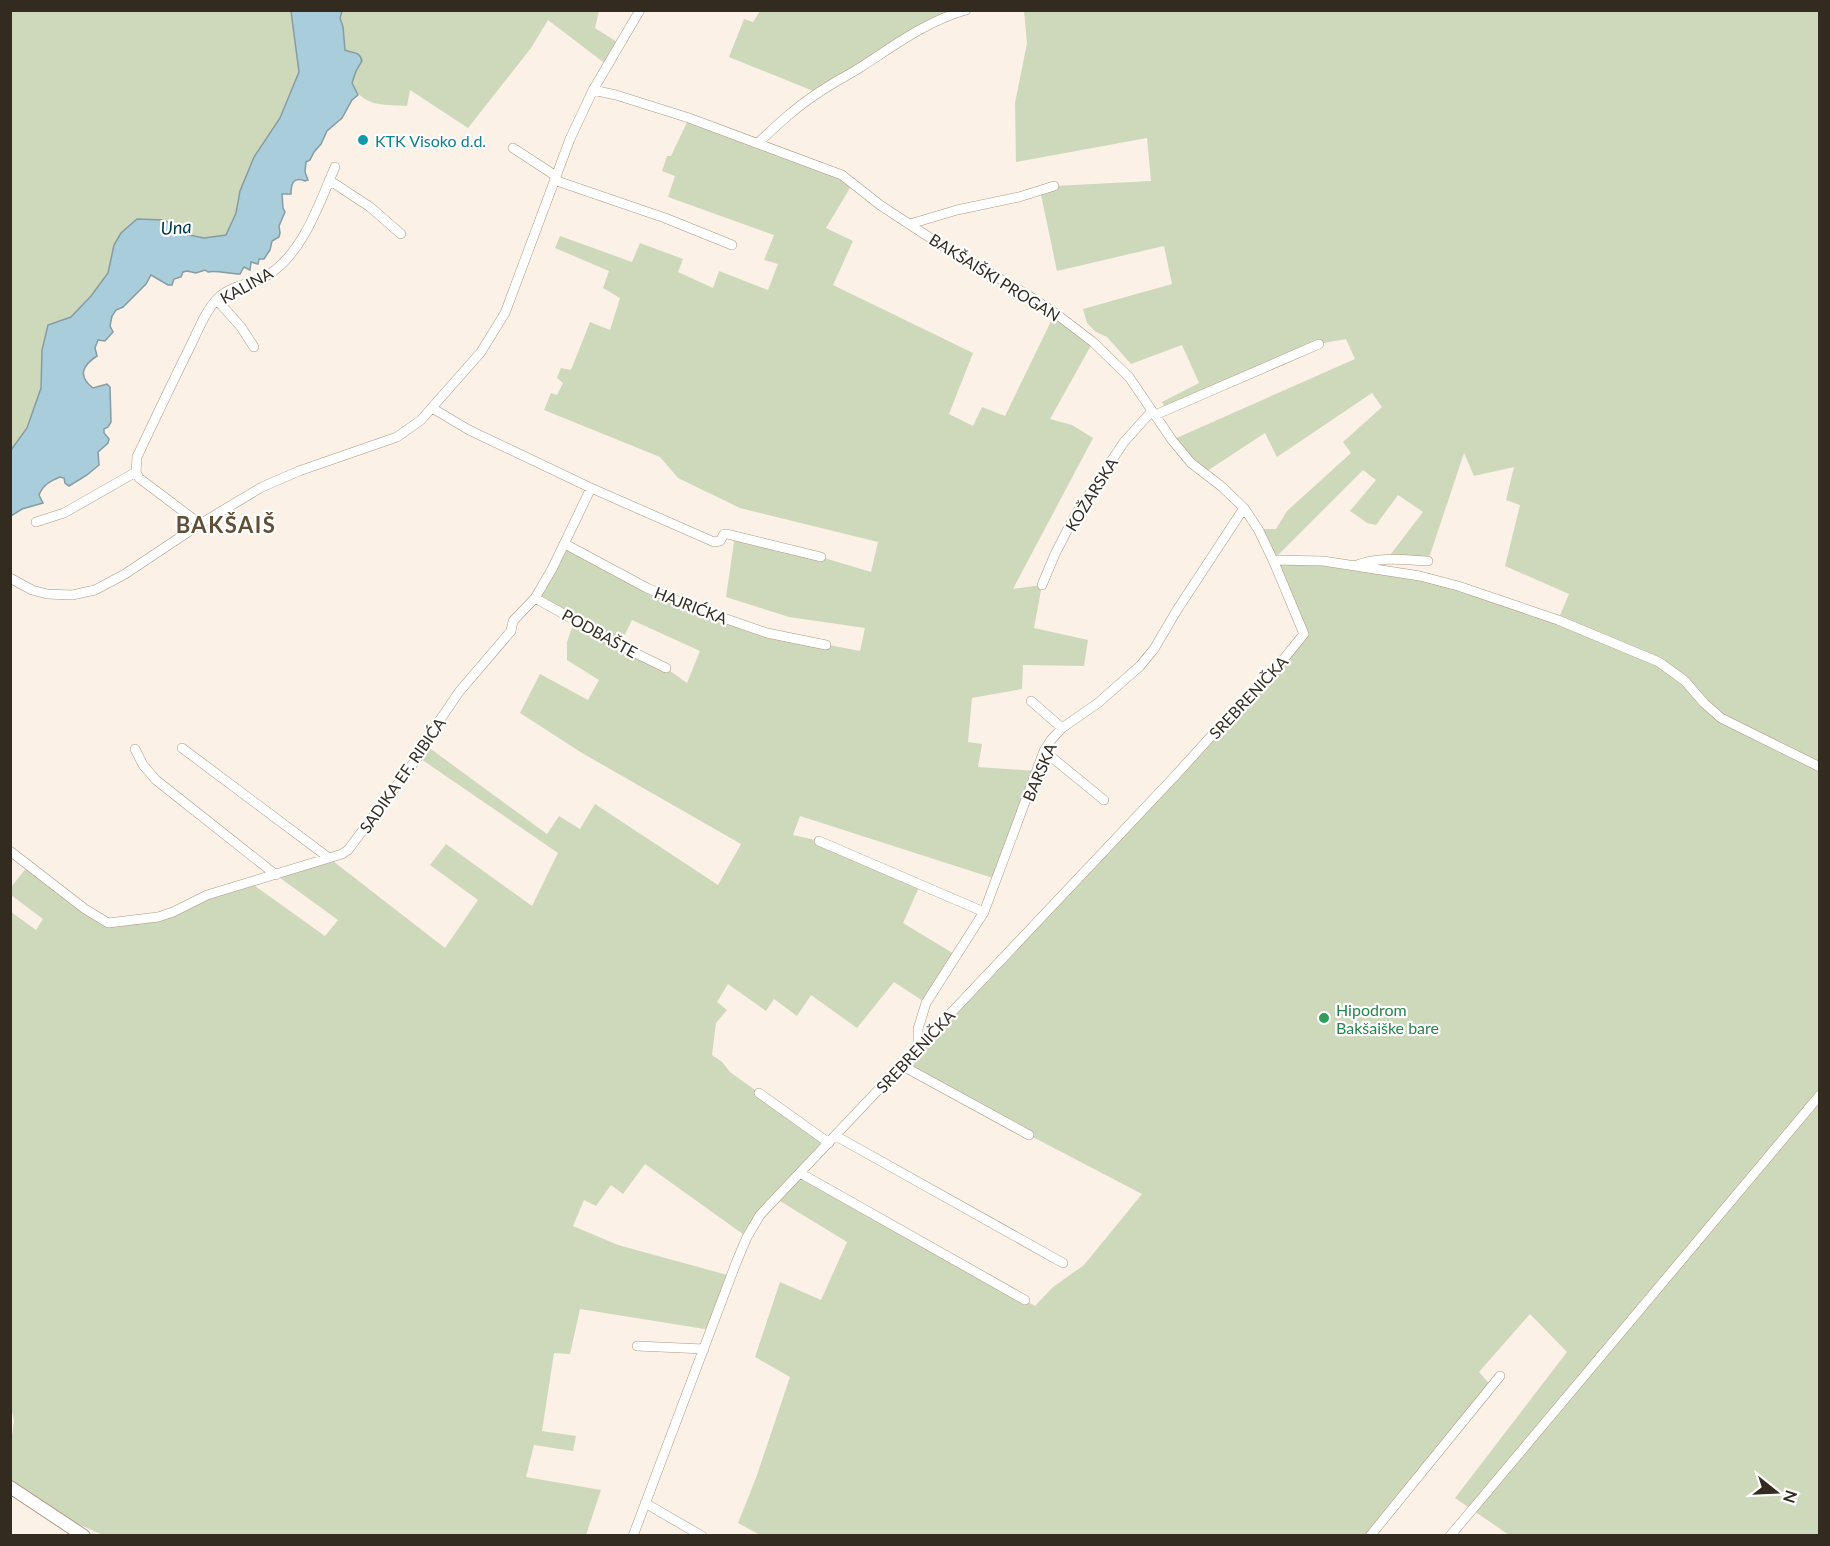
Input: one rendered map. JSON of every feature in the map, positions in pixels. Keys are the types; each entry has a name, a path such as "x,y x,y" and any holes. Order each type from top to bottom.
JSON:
{"main road":[{"path":"10,1487 84,1536"}],"street":[{"path":"10,578 32,590 47,594 72,595 95,590 126,574 200,524 262,487 299,471 397,437 421,420 481,352 505,312 570,139 593,90 640,10"},
{"path":"758,143 818,93 903,39 932,23 966,10"},
{"name":"BAKŠAIŠKI PROGAN","path":"593,90 649,105 842,175 880,205 941,245 1026,294 1093,342 1129,377 1172,440 1191,463 1221,486 1244,508 1273,560 1304,634"},
{"path":"513,148 555,178 732,245"},
{"name":"KALINA","path":"136,472 137,457 198,330 217,300 228,291 270,274 286,260 311,220 335,167"},
{"path":"329,180 370,207 401,234"},
{"path":"910,224 1054,186"},
{"path":"217,300 241,327 254,348"},
{"path":"1153,413 1318,344"},
{"path":"432,408 469,430 591,488 714,542 720,541 724,534 727,534 821,557"},
{"name":"KOŽARSKA","path":"1042,585 1074,517 1124,442 1153,413"},
{"path":"36,522 64,513 136,472 139,478 200,524"},
{"name":"SADIKA EF. RIBIĆA","path":"10,851 85,909 108,923 158,917 207,895 342,854 354,843 418,758 418,752 459,692 511,631 513,621 536,598 591,488"},
{"name":"BARSKA","path":"918,1047 918,1029 926,1004 984,912 1050,740 1140,666 1154,649 1177,609 1244,508"},
{"name":"HAJRIĆKA","path":"565,544 667,598 767,633 826,645"},
{"path":"1273,560 1323,561 1420,576 1458,586 1558,620 1659,662 1685,681 1721,718 1820,767"},
{"path":"1355,566 1370,560 1428,561"},
{"name":"PODBAŠTE","path":"536,598 666,668"},
{"name":"SREBRENIČKA","path":"633,1536 747,1237 760,1215 1175,776 1243,701 1273,672 1304,634"},
{"path":"1032,701 1062,728"},
{"path":"182,748 329,858"},
{"path":"135,750 143,765 156,780 276,875"},
{"path":"1044,752 1104,800"},
{"path":"819,841 984,912"},
{"path":"901,1065 1029,1135"},
{"path":"759,1093 829,1143"},
{"path":"1450,1536 1820,1095"},
{"path":"836,1136 1064,1263"},
{"path":"800,1173 1025,1300"},
{"path":"637,1346 704,1349"},
{"path":"1370,1536 1500,1376"},
{"path":"645,1503 702,1536"}],"green space":[{"path":"342,10 599,11 595,28 620,44 607,65 548,20 531,48 468,128 410,90 407,106 375,103 361,97 352,83 356,70 362,62 359,54 345,51 340,18"},
{"path":"11,11 291,11 299,72 280,118 254,157 240,191 236,213 226,236 204,238 189,235 164,220 137,219 121,233 114,245 108,273 91,296 42,350 41,388 27,428 11,450"},
{"path":"760,11 966,11 956,13 818,93 729,57 744,19 753,22"},
{"path":"1024,11 1819,11 1819,1535 1509,1535 1455,1498 1567,1352 1530,1314 1479,1372 1493,1388 1372,1535 760,1535 738,1523 756,1478 790,1377 755,1357 780,1282 821,1300 847,1242 775,1198 747,1237 645,1164 623,1194 611,1185 596,1206 584,1200 573,1226 618,1245 731,1276 711,1330 580,1309 570,1354 554,1353 542,1431 576,1436 573,1451 534,1445 526,1477 601,1490 586,1535 103,1535 51,1512 11,1487 10,1450 14,1421 10,1401 11,912 36,930 43,919 11,895 11,887 28,866 105,923 158,917 248,881 325,936 338,920 276,875 329,858 445,948 478,900 430,865 446,844 532,906 558,853 418,757 424,744 547,834 559,816 580,829 595,804 718,885 741,844 582,753 520,713 540,674 588,700 599,680 567,660 567,642 575,619 535,598 565,544 647,588 767,633 860,651 865,628 789,617 726,597 735,535 871,572 878,542 740,508 678,478 660,457 544,410 551,393 557,395 563,383 557,378 561,368 571,370 590,322 610,330 620,298 603,288 609,271 555,248 560,236 632,262 640,243 683,259 678,272 713,288 719,271 768,290 778,264 764,260 774,235 668,197 675,176 662,171 667,156 671,156 689,118 853,183 826,228 853,241 833,285 973,353 949,414 973,426 982,407 1005,416 1055,313 1093,342 1050,419 1072,425 1093,438 1013,589 1042,585 1034,628 1088,640 1084,666 1023,665 1022,689 972,698 968,742 982,744 978,767 1038,771 996,879 800,816 793,835 819,841 920,885 903,923 956,955 926,1003 894,982 857,1028 811,995 797,1016 774,999 766,1011 728,984 717,1002 727,1010 716,1023 712,1055 730,1072 829,1143 801,1173 1035,1306 1053,1287 1084,1265 1142,1194 901,1065 1304,634 1258,529 1276,529 1287,511 1351,453 1343,442 1382,407 1372,393 1277,457 1265,433 1204,473 1172,440 1355,359 1346,339 1319,344 1166,410 1162,402 1199,383 1182,345 1131,364 1107,337 1096,332 1087,323 1083,309 1172,284 1164,246 1057,271 1040,190 1054,186 1151,181 1147,138 1016,162 1015,103 1027,43","holes":["1464,453 1474,476 1514,467 1506,500 1520,505 1505,566 1569,594 1558,620 1420,576 1274,559 1363,470 1376,480 1350,511 1367,523 1376,525 1398,495 1423,512 1387,559 1428,561","632,620 700,651 687,683 666,668 620,645"]}],"water":[{"path":"291,11 342,11 340,18 345,50 357,54 362,61 352,83 358,95 352,100 342,118 327,131 321,144 306,162 305,172 308,180 295,180 291,194 282,194 285,212 279,226 279,237 272,241 270,250 264,259 259,259 258,264 251,262 250,270 244,267 240,274 205,270 196,273 183,272 181,277 174,279 172,285 151,275 146,284 123,307 116,310 110,326 113,332 105,341 98,340 95,348 97,356 88,363 84,371 85,379 93,388 107,384 110,387 111,422 104,429 109,439 108,443 98,452 99,465 69,486 65,483 64,478 60,477 50,482 39,495 43,503 22,509 11,516 11,450 27,428 41,388 42,350 48,325 71,317 91,296 108,273 114,245 121,233 137,219 164,220 189,235 204,238 226,235 236,213 240,191 254,157 280,118 299,72"}],"place":[{"name":"KTK Visoko d.d.","path":"363,140"},
{"name":"Hipodrom Bakšaiške bare","path":"1324,1018"}],"district":[{"name":"BAKŠAIŠ","path":"226,524"}],"water label":[{"name":"Una","path":"176,227"}]}
